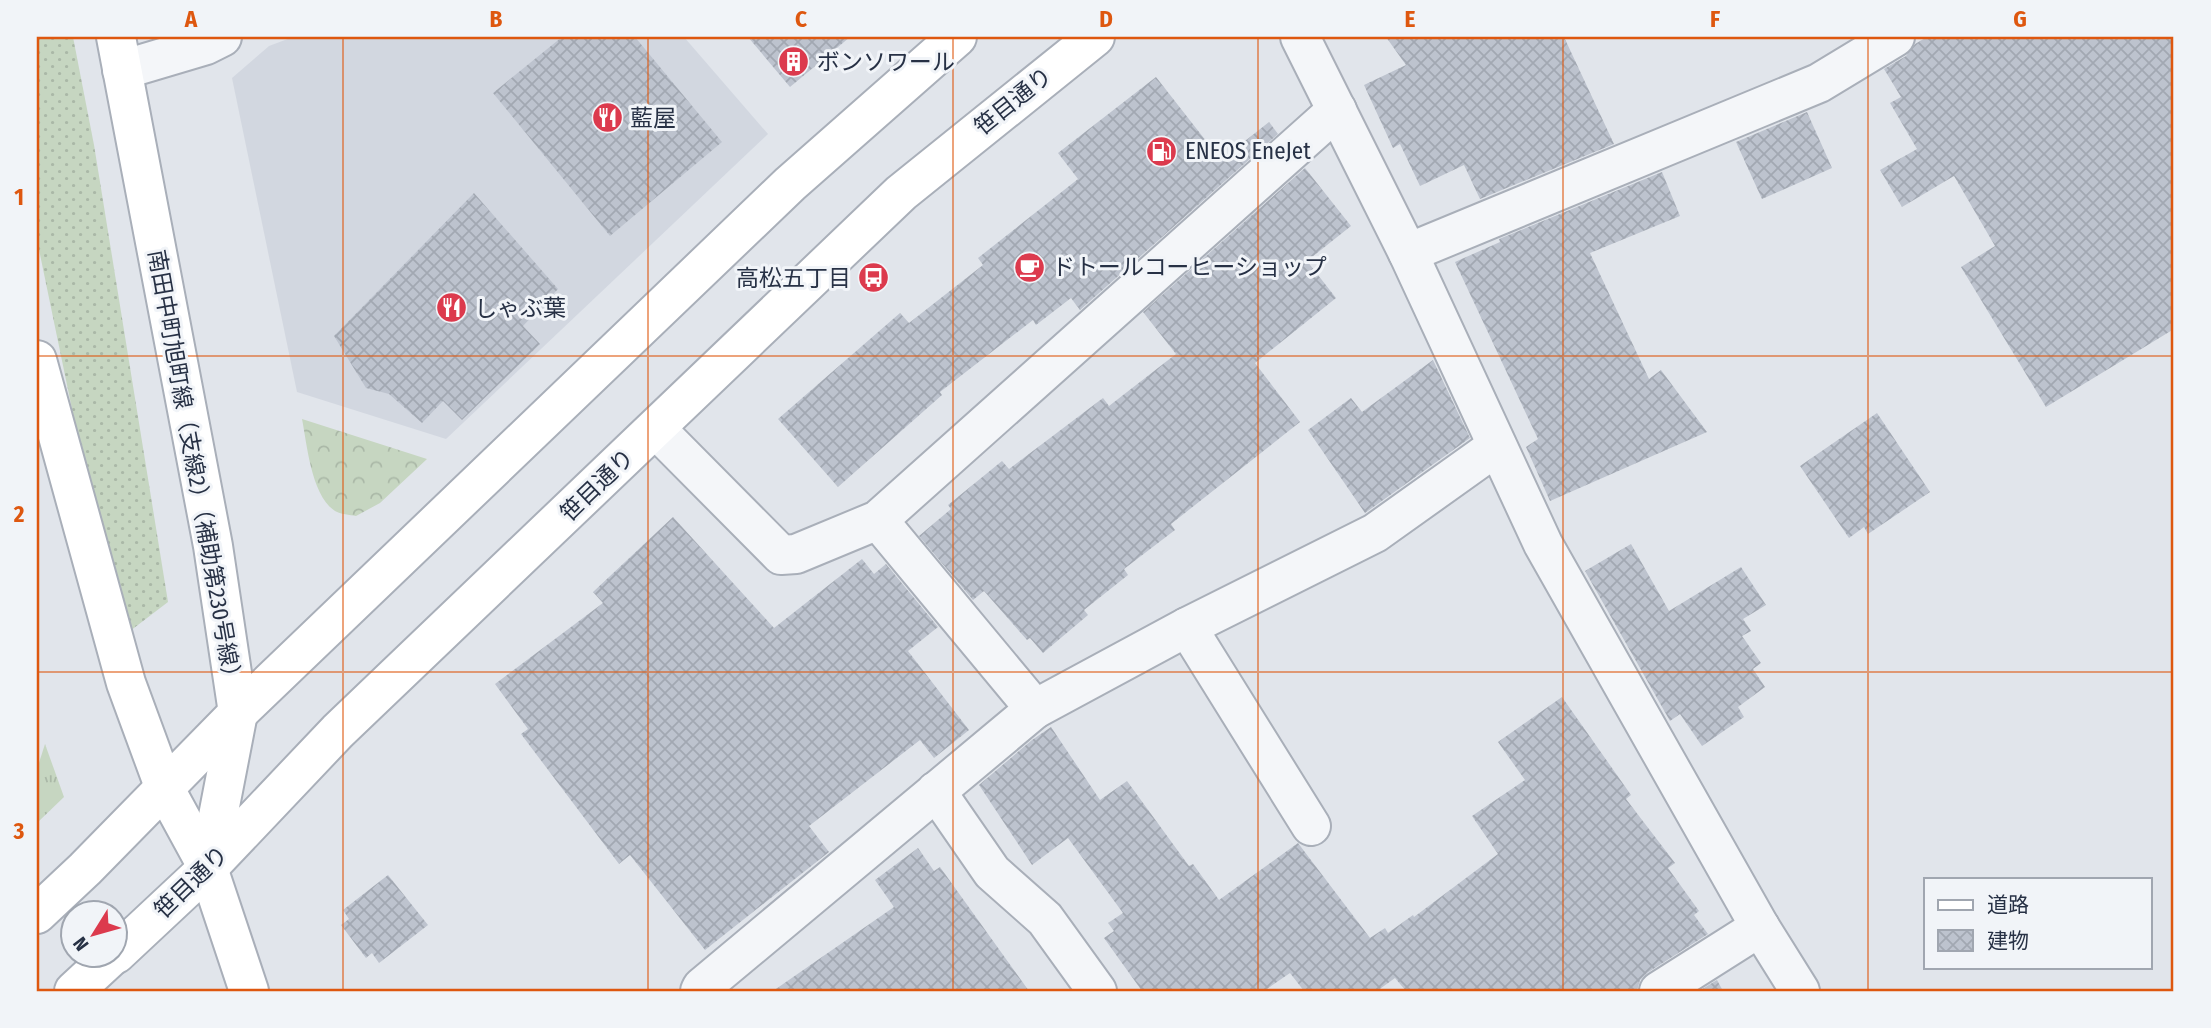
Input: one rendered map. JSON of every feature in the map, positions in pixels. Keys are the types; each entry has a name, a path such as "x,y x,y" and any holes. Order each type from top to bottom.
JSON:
{"main road":[{"path":"37,914 165,789 238,713 790,184 957,37"},
{"name":"笹目通り","path":"130,940 208,868 331,738 901,193 1095,37"},
{"name":"南田中町旭町線（支線2）（補助第230号線）","path":"119,53 213,546 238,713 208,868"},
{"path":"37,360 126,683 165,789 208,868 248,991"},
{"name":"笹目通り","path":"74,991 99,968"}],"street":[{"path":"119,53 206,45 222,37"},
{"path":"1300,37 1408,253 1543,544 1760,927 1800,991"},
{"path":"1408,253 1819,83 1895,37"},
{"path":"656,429 781,555 796,554 878,520 1337,110"},
{"path":"700,991 1035,709 1187,627 1375,533 1497,446"},
{"path":"878,520 1035,709"},
{"path":"1187,627 1311,826"},
{"path":"936,791 992,872 1045,919 1097,991"},
{"path":"1659,991 1760,927"}],"shaded area":[{"path":"293,37 684,37 768,134 446,439 297,392 232,78 269,46"}],"green space":[{"path":"37,37 73,37 94,145 168,602 130,631 95,520 37,240"},
{"path":"302,419 427,459 380,503 356,516 340,513 327,503 315,481"},
{"path":"45,744 64,797 37,823 37,769"}],"building":[{"name":"藍屋","path":"562,37 635,37 722,142 610,236 493,93"},
{"name":"ボンソワール","path":"748,37 850,37 790,87"},
{"path":"1386,37 1564,37 1614,144 1480,199 1464,165 1420,186 1400,144 1393,148 1364,85 1406,65"},
{"path":"1927,37 2174,37 2174,329 2046,407 1961,267 1995,246 1954,176 1902,207 1880,170 1917,149 1890,103 1901,97 1884,69 1906,56 1915,44"},
{"path":"1156,77 1221,160 1269,122 1278,134 1080,310 1071,298 1036,325 1033,320 940,392 942,395 838,487 778,419 900,313 909,323 983,265 978,258 1078,179 1058,153"},
{"path":"1807,112 1832,168 1762,199 1736,142"},
{"path":"1305,168 1351,226 1307,261 1336,298 1255,363 1300,422 1171,524 1175,530 1124,569 1128,575 1084,610 1088,615 1043,653 1030,638 1027,640 984,591 973,600 919,536 951,509 948,505 1002,461 1009,469 1103,398 1109,406 1176,354 1143,312"},
{"path":"1662,172 1680,216 1590,253 1649,379 1661,370 1707,432 1550,501 1526,447 1538,439 1455,262 1500,242 1499,239"},
{"name":"しゃぶ葉","path":"474,193 558,289 523,326 540,344 462,420 443,401 422,423 389,394 366,388 334,336"},
{"path":"1433,360 1470,438 1365,513 1308,430 1351,398 1362,412"},
{"path":"1877,413 1930,492 1868,534 1864,527 1849,538 1800,466"},
{"path":"673,517 774,628 862,559 874,574 886,564 938,627 908,651 969,730 934,758 920,740 809,826 829,852 705,950 630,855 619,864 521,734 528,729 495,684 603,603 593,592"},
{"path":"1631,544 1669,611 1741,567 1766,605 1743,619 1751,631 1742,636 1761,663 1753,669 1765,687 1738,707 1744,717 1702,746 1680,714 1670,721 1585,571"},
{"path":"1562,697 1631,795 1626,799 1675,863 1668,868 1699,911 1694,915 1708,934 1647,973 1640,980 1637,991 1406,991 1395,978 1377,991 1304,991 1290,973 1264,991 1142,991 1104,938 1114,931 1108,923 1123,913 1068,838 1032,865 979,785 1051,727 1100,800 1127,781 1189,866 1193,864 1219,900 1298,843 1370,938 1385,928 1388,933 1413,915 1414,917 1498,854 1472,816 1525,780 1498,742"},
{"path":"918,848 934,871 940,867 1029,991 773,991 894,907 875,880"},
{"path":"388,875 428,925 379,963 372,953 366,958 341,925 349,919 343,910"},
{"path":"1717,980 1723,991 1699,991"}],"place":[{"name":"ボンソワール","path":"794,62"},
{"name":"藍屋","path":"607,118"},
{"name":"ENEOS EneJet","path":"1162,151"},
{"name":"ドトールコーヒーショップ","path":"1029,267"},
{"name":"高松五丁目","path":"874,278"},
{"name":"しゃぶ葉","path":"451,308"}]}
